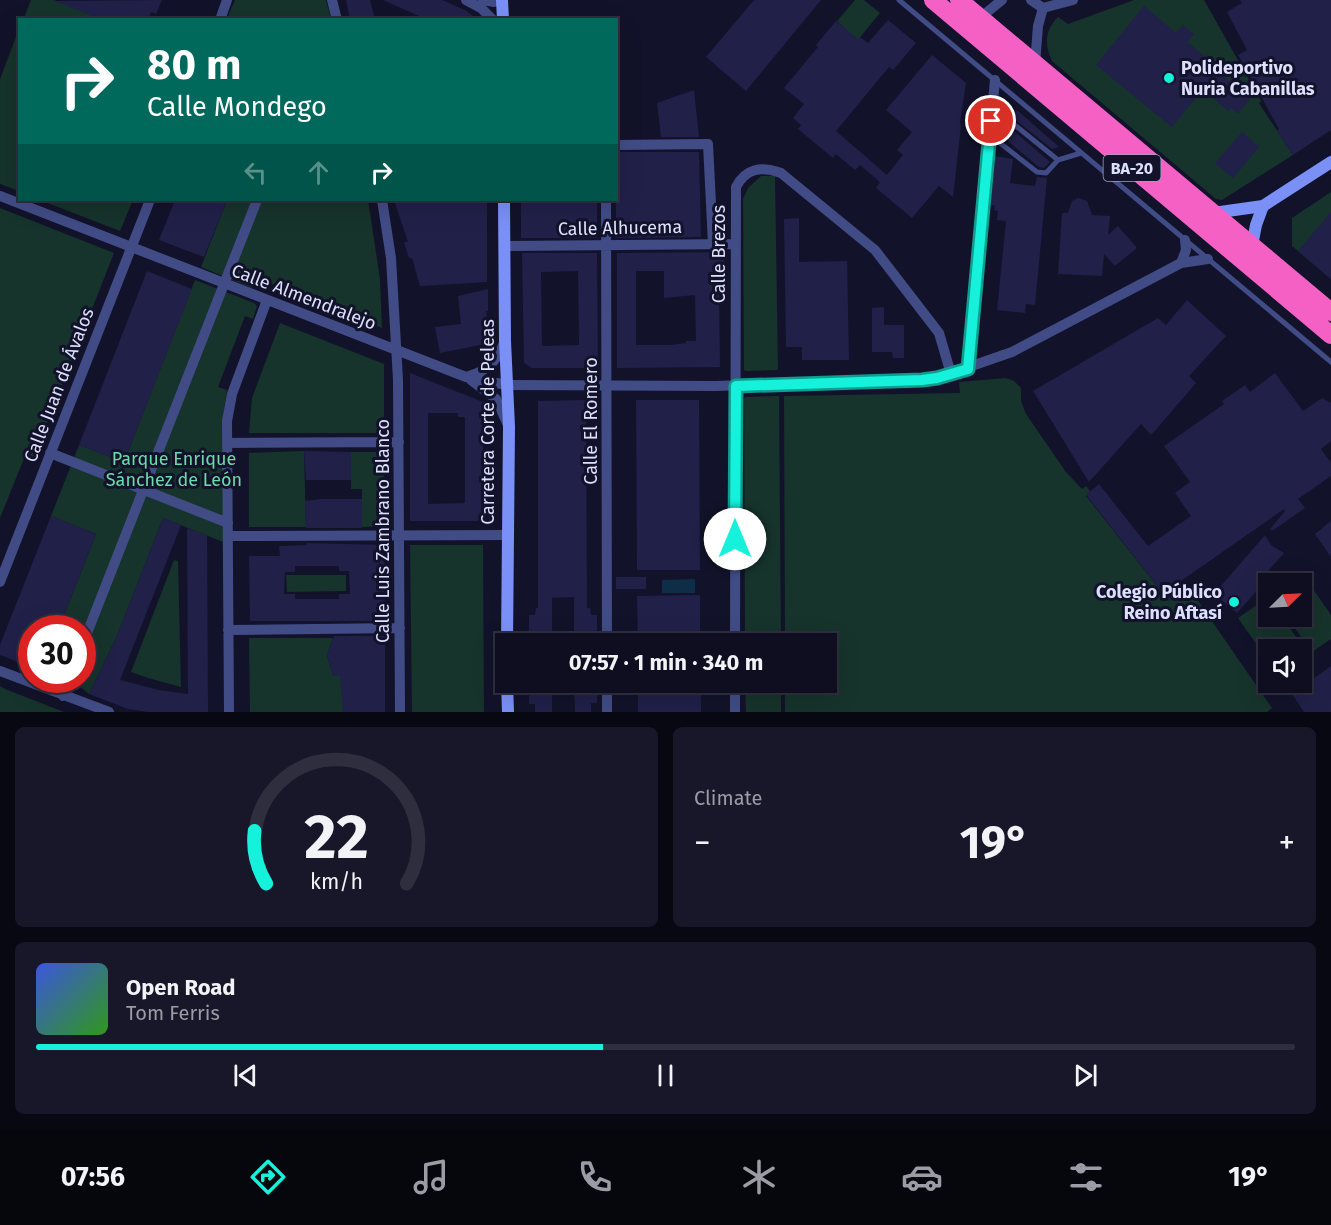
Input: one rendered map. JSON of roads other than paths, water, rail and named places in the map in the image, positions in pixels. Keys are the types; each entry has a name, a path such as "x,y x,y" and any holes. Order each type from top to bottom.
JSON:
{"highway":[{"name":"BA-20","path":"933,0 1331,335"},
{"name":"BA-20","path":"959,0 1331,312"}],"street":[{"path":"332,0 336,18"},
{"path":"466,0 481,8 491,18"},
{"path":"483,0 494,2 502,0 502,18"},
{"path":"980,18 1002,0"},
{"path":"1031,0 1043,8 1073,0"},
{"path":"220,18 223,1"},
{"path":"1035,64 1038,26 1043,8"},
{"path":"968,369 995,80"},
{"path":"618,145 708,144 713,244"},
{"path":"1213,213 1263,206 1331,162"},
{"name":"Calle Brezos","path":"735,633 736,187 745,174 760,168 781,173 875,250 939,333 951,374"},
{"name":"Calle Almendralejo","path":"0,196 466,377 507,389"},
{"name":"Calle Juan de Ávalos","path":"0,582 150,201"},
{"path":"94,615 257,201"},
{"name":"Calle Luis Zambrano Blanco","path":"382,201 391,258 397,350 400,712"},
{"name":"Carretera Corte de Peleas","path":"504,201 505,341 509,427 506,535 507,633"},
{"name":"Calle El Romero","path":"606,201 607,633"},
{"path":"1252,246 1263,206"},
{"path":"1181,263 1186,250 1185,240"},
{"name":"Calle Alhucema","path":"504,246 736,244"},
{"path":"507,389 607,385 736,386 922,380 968,369 1012,352 1181,263 1208,259"},
{"path":"229,712 227,421 232,394 267,300"},
{"path":"466,377 486,369 496,360 505,341"},
{"name":"Calle Almendralejo","path":"466,377 496,399 509,427"},
{"name":"Calle Almendralejo","path":"482,387 507,389"},
{"path":"227,443 399,442"},
{"path":"50,453 228,523"},
{"path":"228,536 506,535"},
{"path":"228,630 400,628"},
{"path":"0,671 109,712"},
{"path":"507,693 508,712"},
{"path":"607,693 607,712"},
{"path":"735,693 735,712"}],"lane":[{"path":"899,0 1331,362"},
{"path":"991,121 1005,118 1058,160"},
{"path":"990,135 1037,172 1046,173 1058,160 1081,153"}],"water":[{"path":"695,579 695,593 662,593 662,580"}],"place":[{"name":"Polideportivo Nuria Cabanillas","path":"1169,78"},
{"name":"Colegio Público Reino Aftasí","path":"1234,602"}],"park label":[{"name":"Parque Enrique Sánchez de León","path":"174,469"}]}
